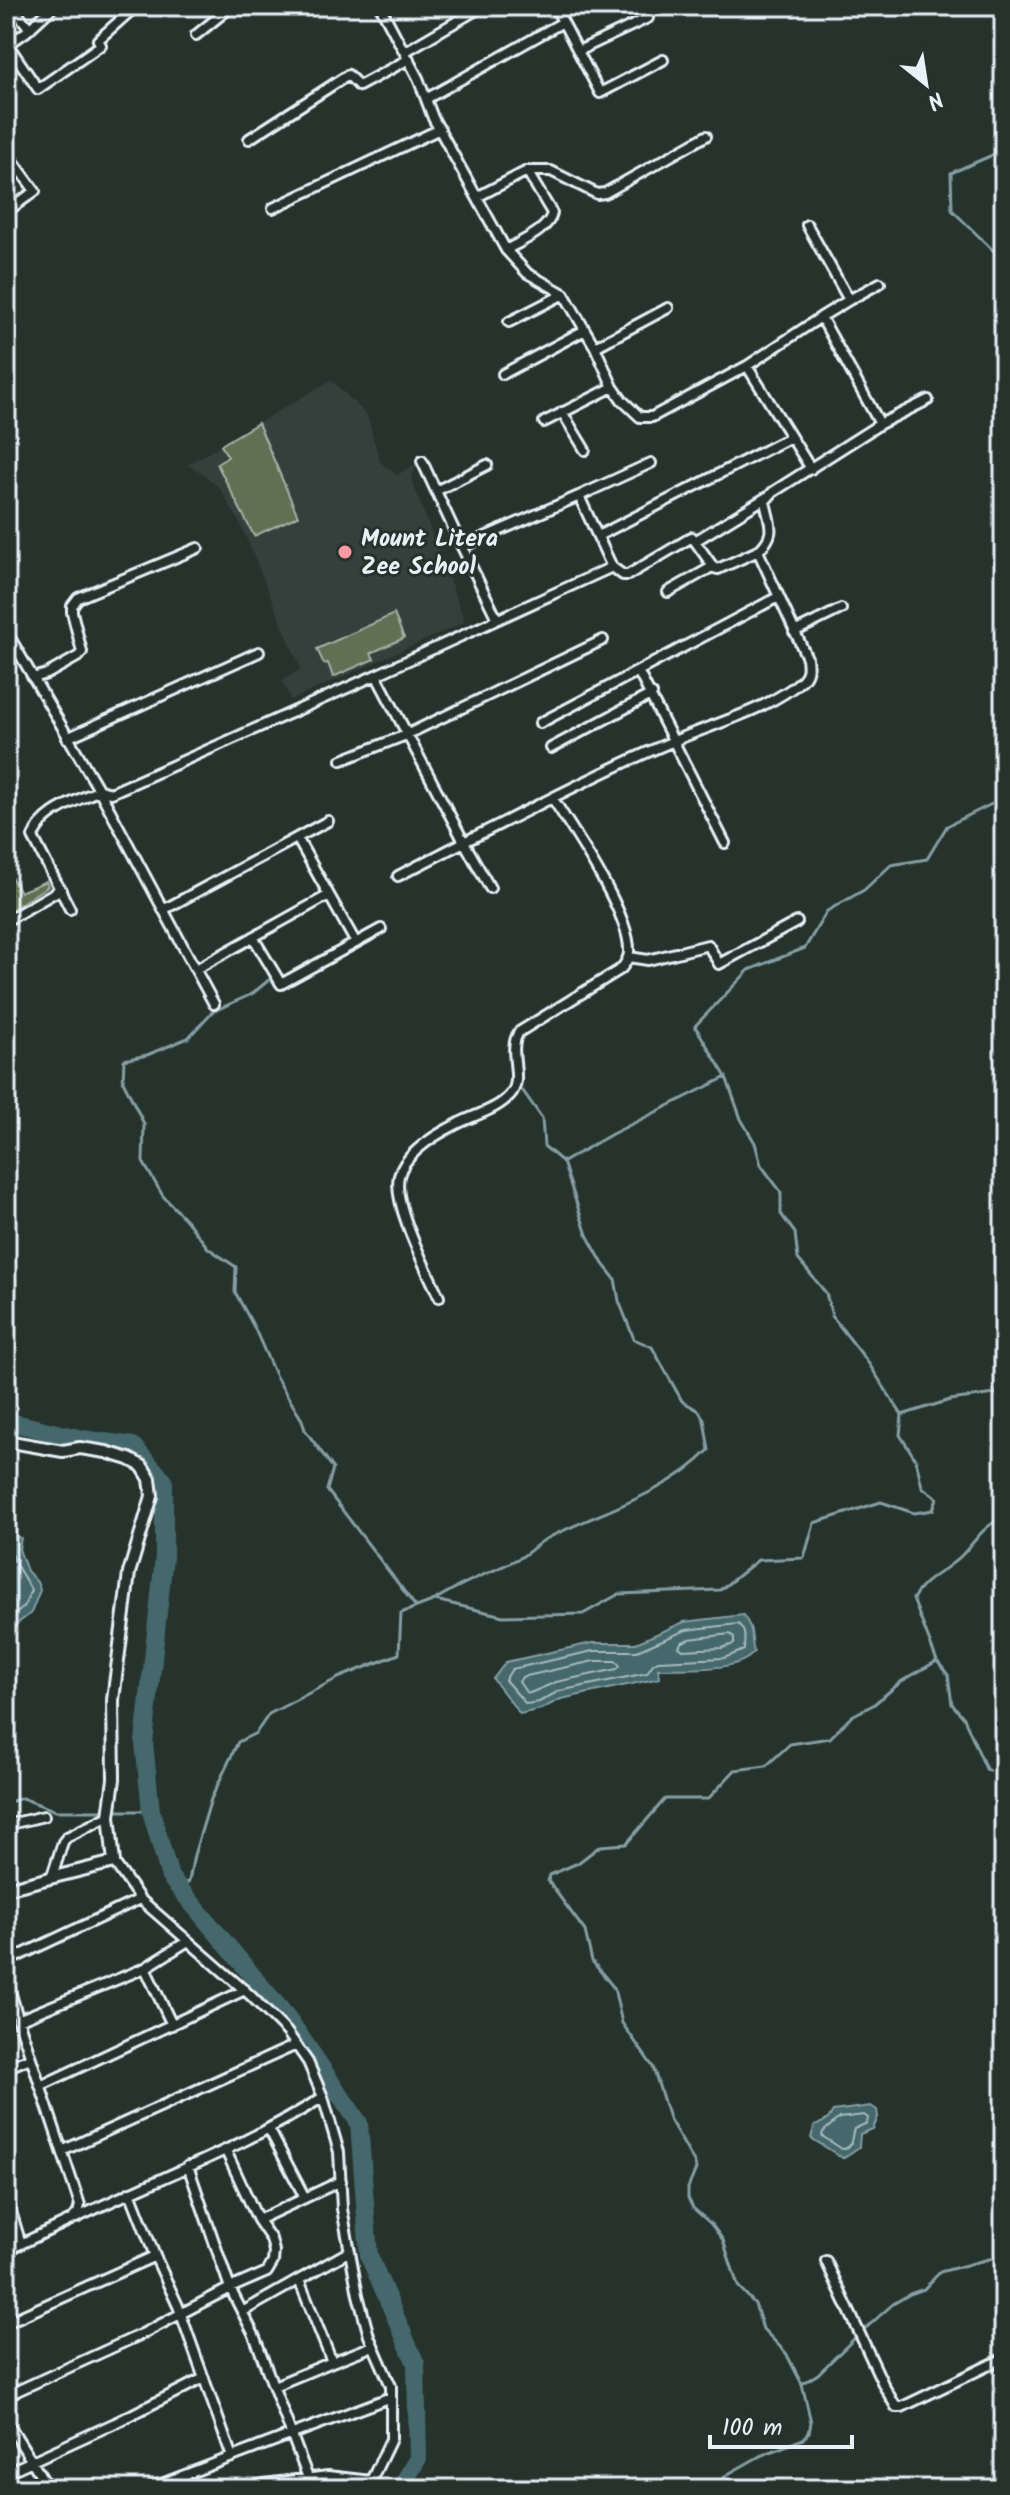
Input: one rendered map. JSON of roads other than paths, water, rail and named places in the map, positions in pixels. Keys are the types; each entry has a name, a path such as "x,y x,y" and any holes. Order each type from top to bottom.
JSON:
{"street":[{"path":"12,6 30,29"},
{"path":"54,6 7,46 38,89 101,45 98,40 136,6"},
{"path":"196,35 232,6"},
{"path":"380,6 407,55 440,129 506,250 527,273 564,294 595,347 613,387 633,412 647,418 747,366 880,283"},
{"path":"249,139 348,75 359,86 483,6"},
{"path":"569,6 556,9 600,93 663,60"},
{"path":"578,51 648,18"},
{"path":"426,99 563,22"},
{"path":"273,208 440,129"},
{"path":"477,197 527,171 551,171 597,194 605,193 706,136"},
{"path":"6,151 35,191 6,212"},
{"path":"506,250 551,220 552,213 527,171"},
{"path":"807,225 849,300"},
{"path":"509,322 564,294"},
{"path":"595,347 668,308"},
{"path":"821,317 880,424"},
{"path":"503,374 585,330"},
{"path":"747,366 811,469"},
{"path":"544,422 613,387"},
{"path":"695,541 880,424 928,400"},
{"path":"562,412 585,450"},
{"path":"598,536 791,437"},
{"path":"422,461 497,619"},
{"path":"462,547 651,463"},
{"path":"436,491 487,465"},
{"path":"579,496 612,567 628,575 692,537 712,567 718,569 758,551 768,542 772,528 765,501 768,496"},
{"path":"33,678 47,674 82,652 72,612 78,598 198,548"},
{"path":"398,876 672,741 759,706 803,679 808,672 807,658 758,551"},
{"path":"70,909 33,837 38,825 51,814 99,790 111,793 123,789 612,567"},
{"path":"668,592 712,567"},
{"path":"540,723 778,597"},
{"path":"794,632 841,609"},
{"path":"6,631 99,790 214,1004"},
{"path":"342,760 406,735 603,640"},
{"path":"67,738 259,652"},
{"path":"638,671 725,843"},
{"path":"376,675 490,888"},
{"path":"551,748 652,694"},
{"path":"439,1297 415,1244 398,1190 404,1165 419,1149 455,1125 499,1105 511,1095 516,1087 514,1038 519,1032 621,969 629,957 618,912 603,879 553,799"},
{"path":"163,910 328,821"},
{"path":"297,838 356,943"},
{"path":"6,921 61,889"},
{"path":"196,969 329,895"},
{"path":"629,957 648,960 708,945 719,964 797,922"},
{"path":"253,937 281,984 381,929"},
{"path":"6,1441 63,1451 80,1448 106,1452 142,1466 150,1479 152,1496 129,1573 116,1667 113,1700 114,1779 110,1812 114,1862 140,1899 245,1990 287,2032 308,2062 323,2097 339,2152 342,2209 358,2295 373,2346 391,2386 391,2439 369,2485 328,2476 244,2489"},
{"path":"52,1876 67,1837 110,1812"},
{"path":"6,1825 44,1816"},
{"path":"6,1889 114,1862"},
{"path":"6,1962 140,1899"},
{"path":"18,2020 145,1968 188,1941"},
{"path":"145,1968 172,2025"},
{"path":"6,1977 80,2205 78,2213 71,2220"},
{"path":"40,2086 245,1990"},
{"path":"62,2151 296,2045"},
{"path":"6,2068 30,2058"},
{"path":"6,2251 130,2192 226,2151 323,2097"},
{"path":"269,2129 305,2198"},
{"path":"6,2396 267,2272 273,2262 271,2239 258,2220 226,2151"},
{"path":"188,2166 230,2288 274,2386 308,2478"},
{"path":"258,2220 341,2181"},
{"path":"130,2192 181,2314 232,2457"},
{"path":"6,2195 21,2244"},
{"path":"242,2312 350,2251"},
{"path":"6,2323 155,2256"},
{"path":"826,2261 896,2407 902,2407 1004,2358"},
{"path":"299,2280 332,2362"},
{"path":"274,2386 373,2346"},
{"path":"6,2473 204,2378"},
{"path":"148,2489 391,2397"},
{"path":"6,2420 49,2489"}],"water":[{"path":"15,1527 16,1536 21,1538 19,1549 27,1571 40,1590 31,1613 6,1632 6,1529"},
{"path":"743,1615 751,1630 754,1652 736,1663 709,1668 658,1669 660,1678 561,1699 541,1709 520,1714 493,1679 506,1662 592,1643 636,1643 684,1622"},
{"path":"871,2106 877,2110 878,2117 873,2129 860,2134 859,2147 843,2158 811,2138 814,2127 828,2119 833,2111"}],"waterway":[{"path":"1004,150 951,173 952,210 1004,261"},
{"path":"902,1415 867,1361 832,1316 826,1293 798,1259 795,1233 781,1214 781,1192 761,1165 755,1143 741,1119 726,1077 695,1026 749,970 805,948 827,911 864,890 891,865 927,859 947,826 1004,798"},
{"path":"270,979 252,994 212,1012 188,1038 147,1055 124,1060 123,1081 144,1124 143,1162 163,1196 208,1248 236,1267 235,1292 276,1377 305,1430 333,1468 327,1490 416,1607"},
{"path":"523,1091 542,1118 544,1146 563,1162 726,1077"},
{"path":"435,1600 523,1556 548,1538 654,1490 674,1479 709,1450 704,1420 699,1411 682,1401 652,1347 634,1339 619,1301 615,1279 587,1235 563,1162"},
{"path":"180,1888 189,1881 211,1799 238,1742 256,1733 269,1714 338,1678 399,1654 401,1613 435,1600 503,1616 583,1614 619,1594 720,1590 758,1560 804,1558 814,1523 881,1502 914,1513 933,1510 937,1498 922,1487 916,1460 900,1435 902,1415 950,1400 995,1394 1004,1382"},
{"path":"6,1421 82,1439 133,1446 164,1481 164,1557 144,1743 151,1811 170,1877 287,2017 359,2123 369,2256 416,2364 418,2458 400,2489"},
{"path":"711,2489 728,2474 760,2456 803,2439 809,2433 811,2422 802,2384 786,2353 763,2329 755,2304 738,2286 723,2240 693,2208 688,2198 688,2188 695,2164 669,2118 653,2067 622,2023 614,1988 592,1961 585,1931 548,1881 550,1875 578,1863 600,1846 626,1844 665,1799 708,1799 735,1770 766,1766 790,1744 830,1738 852,1716 937,1661 913,1599 922,1586 961,1556 984,1530 1004,1517"},
{"path":"937,1661 948,1675 952,1704 964,1718 986,1769 998,1775 1004,1774"},
{"path":"6,1803 22,1798 56,1811 151,1811"},
{"path":"866,2328 893,2304 924,2289 940,2272 1004,2255"},
{"path":"802,2384 818,2374 857,2336"}],"place":[{"name":"Mount Litera Zee School","path":"345,552"}]}
